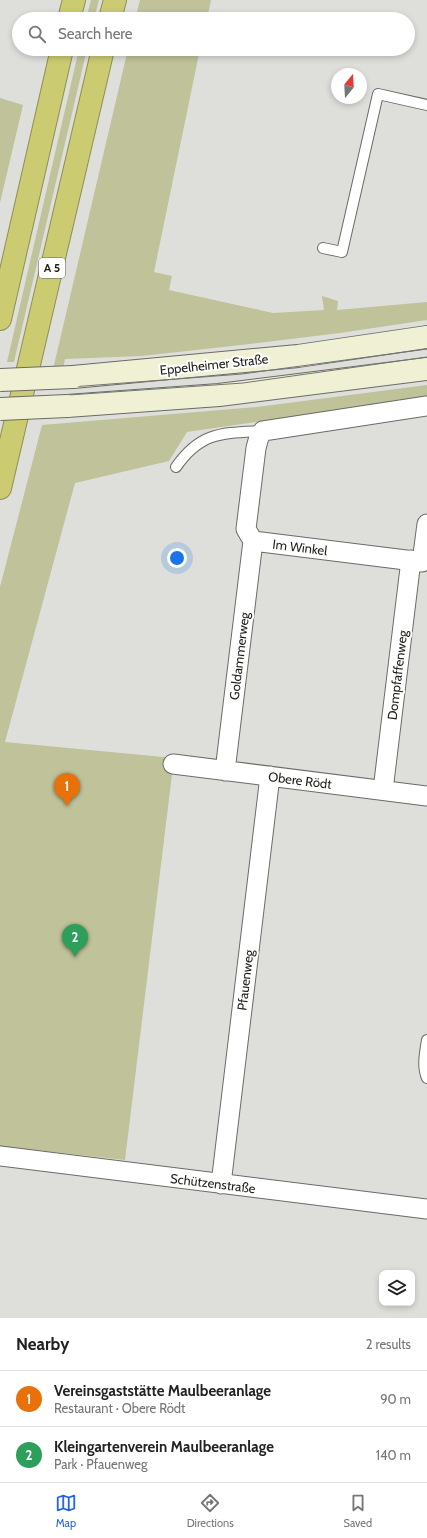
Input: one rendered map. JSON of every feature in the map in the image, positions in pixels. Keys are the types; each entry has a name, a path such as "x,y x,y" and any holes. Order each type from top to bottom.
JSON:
{"highway":[{"path":"71,12 74,0"},
{"path":"112,12 115,0"},
{"path":"0,319 60,56"},
{"name":"A 5","path":"0,488 101,56"}],"main road":[{"name":"Eppelheimer Straße","path":"0,380 73,377 298,356 427,337"},
{"path":"0,409 67,406 219,395 427,369"}],"street":[{"path":"253,541 246,529 259,438 427,406"},
{"path":"418,554 427,524"},
{"name":"Im Winkel","path":"253,541 418,554"},
{"name":"Goldammerweg","path":"225,771 253,541"},
{"name":"Dompfaffenweg","path":"383,790 418,554"},
{"name":"Obere Rödt","path":"173,764 427,796"},
{"name":"Pfauenweg","path":"220,1184 270,776"},
{"name":"Schützenstraße","path":"0,1156 427,1209"}],"lane":[{"path":"323,248 342,252 378,94 427,105"},
{"path":"176,467 189,450 201,441 222,433 259,438"},
{"path":"427,1040 424,1060 427,1078"}],"green space":[{"path":"91,0 99,0 96,12 88,12"},
{"path":"140,0 211,0 208,12 137,12"},
{"path":"77,56 85,56 14,362 7,362"},
{"path":"126,56 199,56 154,272 172,276 169,290 273,313 324,310 322,296 338,301 337,310 427,302 427,320 340,333 142,356 65,359 61,378 51,378"},
{"path":"0,98 23,105 0,203"},
{"path":"427,385 427,397 187,432 169,461 75,483 5,742 174,758 125,1160 0,1146 0,587 42,425 257,407"}],"tram line":[{"path":"0,391 242,374 427,349"},
{"path":"0,398 69,395 243,383 427,357"}],"place":[{"name":"Vereinsgaststätte Maulbeeranlage","path":"67,806"},
{"name":"Kleingartenverein Maulbeeranlage","path":"75,957"}]}
